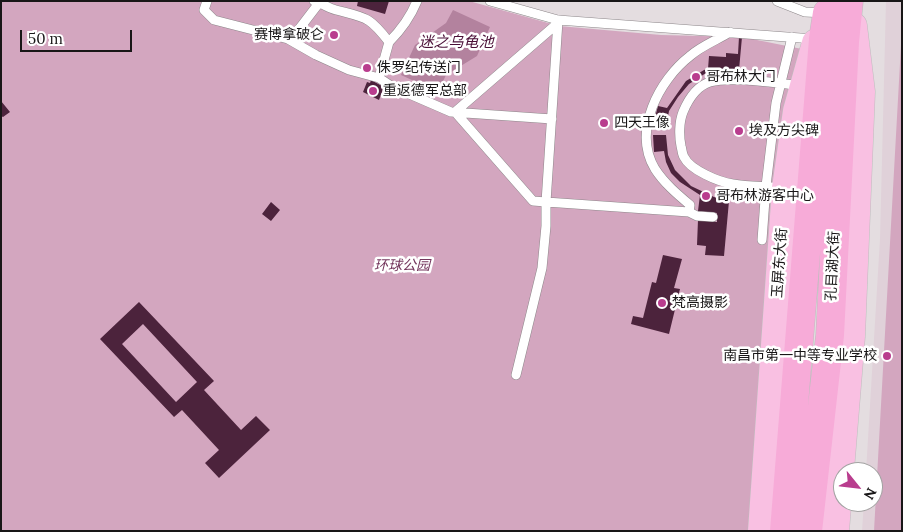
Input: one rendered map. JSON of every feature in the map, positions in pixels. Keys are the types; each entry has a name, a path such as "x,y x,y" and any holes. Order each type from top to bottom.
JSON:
{"highway":[{"name":"孔目湖大街","path":"784,531 829,22"},
{"name":"孔目湖大街","path":"808,531 830,335 829,22"}],"main road":[{"name":"玉屏东大街","path":"762,531 776,187 797,111 793,85 829,22"},
{"path":"829,22 861,92 851,336 835,531"}],"lane":[{"path":"207,1 204,10 214,20 288,39 316,56 348,70 379,78 391,86 455,112 552,119"},
{"path":"379,78 389,42 411,16 417,1"},
{"path":"490,1 558,22 730,32 829,22"},
{"path":"777,1 829,22"},
{"path":"288,39 296,33 316,2 360,16 372,22 389,42"},
{"path":"455,112 558,22"},
{"path":"516,375 542,268 558,22"},
{"path":"689,212 690,205 668,185 655,168 648,149 648,127 660,89 672,73 690,55 730,32"},
{"path":"762,240 776,187 733,184 713,178 695,169 684,158 679,139 681,118 686,104 697,90 708,83 724,80 793,85"},
{"path":"455,112 533,201 689,212 697,216 713,217"}],"shaded area":[{"name":"南昌市第一中等专业学校","path":"886,1 902,1 902,531 862,531 863,512 883,512 883,462 867,462 880,239"}],"green space":[{"name":"环球公园","path":"1,1 469,1 559,26 661,35 742,37 802,49 757,531 1,531"},
{"path":"901,45 902,531 874,531 875,512 883,512 883,462 878,462"}],"water":[{"name":"迷之乌龟池","path":"453,10 490,27 477,56 446,75 438,92 401,75 415,45 446,23"}],"building":[{"path":"358,1 389,1 385,14 357,6"},
{"name":"哥布林大门","path":"739,37 742,37 739,70 722,70 706,73 689,84 678,97 669,111 667,122 654,121 658,106 667,108 686,81 708,69 709,56 726,57 726,53 738,54"},
{"name":"重返德军总部","path":"371,80 382,86 381,88 383,89 379,100 363,92 367,82 370,83"},
{"path":"1,101 10,112 3,117 1,116"},
{"name":"哥布林游客中心","path":"653,135 666,135 668,155 675,170 691,186 714,197 729,201 724,256 705,255 706,246 697,245 698,220 717,222 717,213 698,211 700,195 680,182 671,173 664,151 654,152"},
{"path":"271,202 280,210 271,221 262,214"},
{"name":"梵高摄影","path":"663,255 682,259 674,288 680,289 669,334 631,324 633,316 643,318 652,282 656,283"},
{"path":"139,302 214,381 204,390 241,430 256,416 270,430 219,478 205,463 219,450 182,410 174,417 100,339","holes":["143,324 197,382 176,402 122,344"]}],"place":[{"name":"赛博拿破仑","path":"334,35"},
{"name":"侏罗纪传送门","path":"367,68"},
{"name":"哥布林大门","path":"696,77"},
{"name":"重返德军总部","path":"373,91"},
{"name":"四天王像","path":"604,123"},
{"name":"埃及方尖碑","path":"739,131"},
{"name":"哥布林游客中心","path":"706,196"},
{"name":"梵高摄影","path":"662,303"},
{"name":"南昌市第一中等专业学校","path":"887,356"}]}
